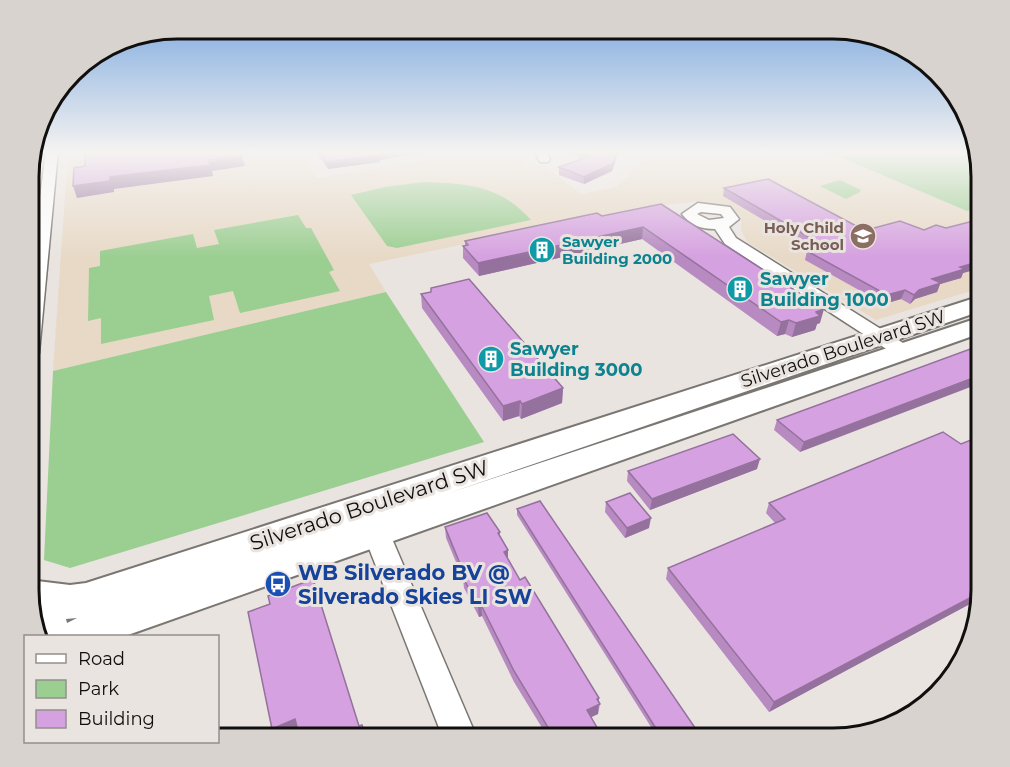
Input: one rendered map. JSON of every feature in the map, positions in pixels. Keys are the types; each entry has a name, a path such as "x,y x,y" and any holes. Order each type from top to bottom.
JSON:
{"street":[{"path":"39,218 45,187"},
{"path":"720,225 730,241 892,344"},
{"name":"Silverado Boulevard SW","path":"39,598 70,602 86,600 371,519 892,344 971,308"},
{"name":"Silverado Boulevard SW","path":"892,344 971,327"},
{"path":"371,519 456,728"},
{"name":"Silverado Boulevard SW","path":"84,635 371,519"},
{"path":"40,605 48,619 46,634"}],"shaded area":[{"path":"66,187 571,187 581,194 616,187 971,187 971,291 876,320 747,242 741,230 741,216 728,207 695,202 641,207 369,264 386,292 53,371"}],"green space":[{"path":"385,187 472,187 495,193 519,208 531,220 397,248 387,246 351,195"},
{"path":"822,187 854,187 861,190 846,199"},
{"path":"910,187 971,187 971,210 967,211"},
{"path":"298,215 306,228 311,228 334,270 329,272 340,291 240,313 233,291 209,296 214,320 101,344 101,318 88,321 89,268 100,266 100,251 193,234 197,248 219,244 214,230"},
{"path":"386,292 484,442 70,568 44,560 53,371"}],"building":[{"path":"783,187 860,228 874,228 900,221 924,230 936,225 946,228 971,222 971,264 960,267 965,269 932,279 941,283 919,290 914,295 905,290 887,295 807,251 826,247 724,188"},
{"path":"661,204 824,309 816,312 820,316 796,323 789,320 781,322 643,227 478,263 463,246 468,245 465,241 507,232 597,213 602,216"},
{"name":"Sawyer Building 3000","path":"469,279 563,388 522,404 520,401 503,406 421,294 431,292 431,288"},
{"path":"971,349 971,379 804,442 777,420"},
{"path":"943,432 961,444 971,440 971,597 774,702 668,568 785,519 769,503"},
{"path":"733,434 760,459 652,499 628,471"},
{"path":"630,493 651,518 627,528 606,502"},
{"path":"540,501 695,728 656,728 517,509"},
{"path":"487,513 500,532 498,533 508,550 504,552 520,580 525,577 599,698 597,699 600,704 587,710 597,728 548,728 514,671 481,605 478,606 469,589 445,527"},
{"path":"313,579 359,726 362,725 363,728 297,728 295,719 272,728 248,612 270,604 268,596"}],"place":[{"name":"Holy Child School","path":"863,236"},
{"name":"Sawyer Building 2000","path":"542,250"},
{"name":"Sawyer Building 1000","path":"740,289"},
{"name":"Sawyer Building 3000","path":"491,359"},
{"name":"WB Silverado BV @ Silverado Skies LI SW","path":"278,584"}]}
